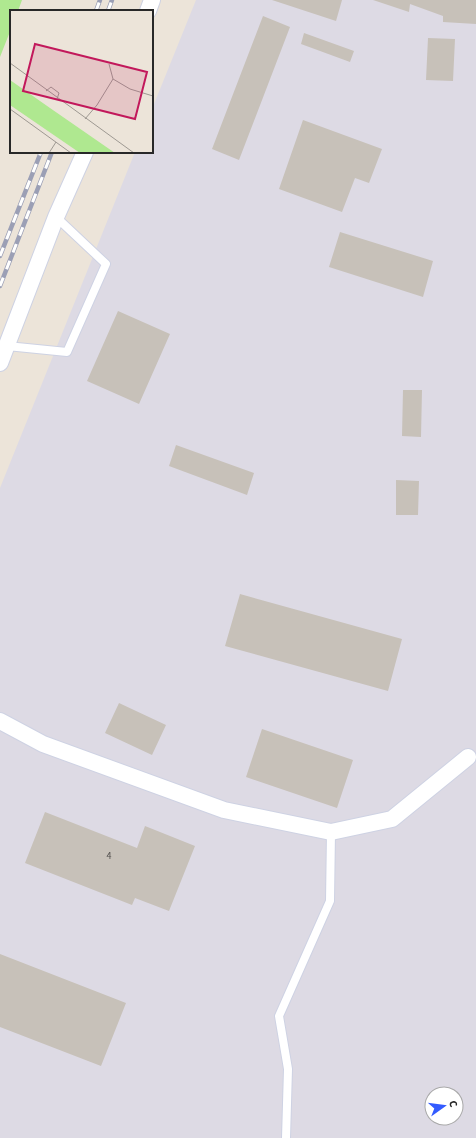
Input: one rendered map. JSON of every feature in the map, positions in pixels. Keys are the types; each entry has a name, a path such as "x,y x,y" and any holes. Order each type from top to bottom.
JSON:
{"street":[{"path":"148,10 152,0"},
{"path":"0,363 56,217 85,153"},
{"path":"0,721 43,744 224,810 331,832 392,819 468,757"}],"lane":[{"path":"6,346 67,352 106,264 56,217"},
{"path":"286,1138 288,1069 279,1016 330,901 331,832"}],"shaded area":[{"path":"196,0 476,0 476,1138 0,1138 0,488 135,153 153,153 153,107"}],"green space":[{"path":"0,0 22,0 18,10 10,10 10,32 0,57"}],"building":[{"path":"272,0 342,0 336,21"},
{"path":"373,0 476,0 476,24 443,22 443,16 410,4 409,12"},
{"path":"263,16 290,27 239,160 212,149"},
{"path":"304,33 354,51 350,62 301,44"},
{"path":"428,38 455,39 453,81 426,80"},
{"path":"303,120 382,149 369,183 355,178 342,212 279,189"},
{"path":"340,232 433,261 423,297 329,267"},
{"path":"118,311 170,334 139,404 87,381"},
{"path":"403,390 422,390 421,437 402,436"},
{"path":"176,445 254,473 247,495 169,466"},
{"path":"396,480 419,481 418,515 396,515"},
{"path":"240,594 402,639 388,691 225,646"},
{"path":"119,703 166,725 152,755 105,733"},
{"path":"262,729 353,760 337,808 246,777"},
{"path":"45,812 137,848 145,826 195,846 169,911 135,898 132,905 25,863"},
{"path":"0,954 126,1003 101,1066 0,1027"}],"railway":[{"path":"96,10 100,0"},
{"path":"108,10 112,0"},
{"path":"0,256 41,153"},
{"path":"0,286 52,153"}]}
